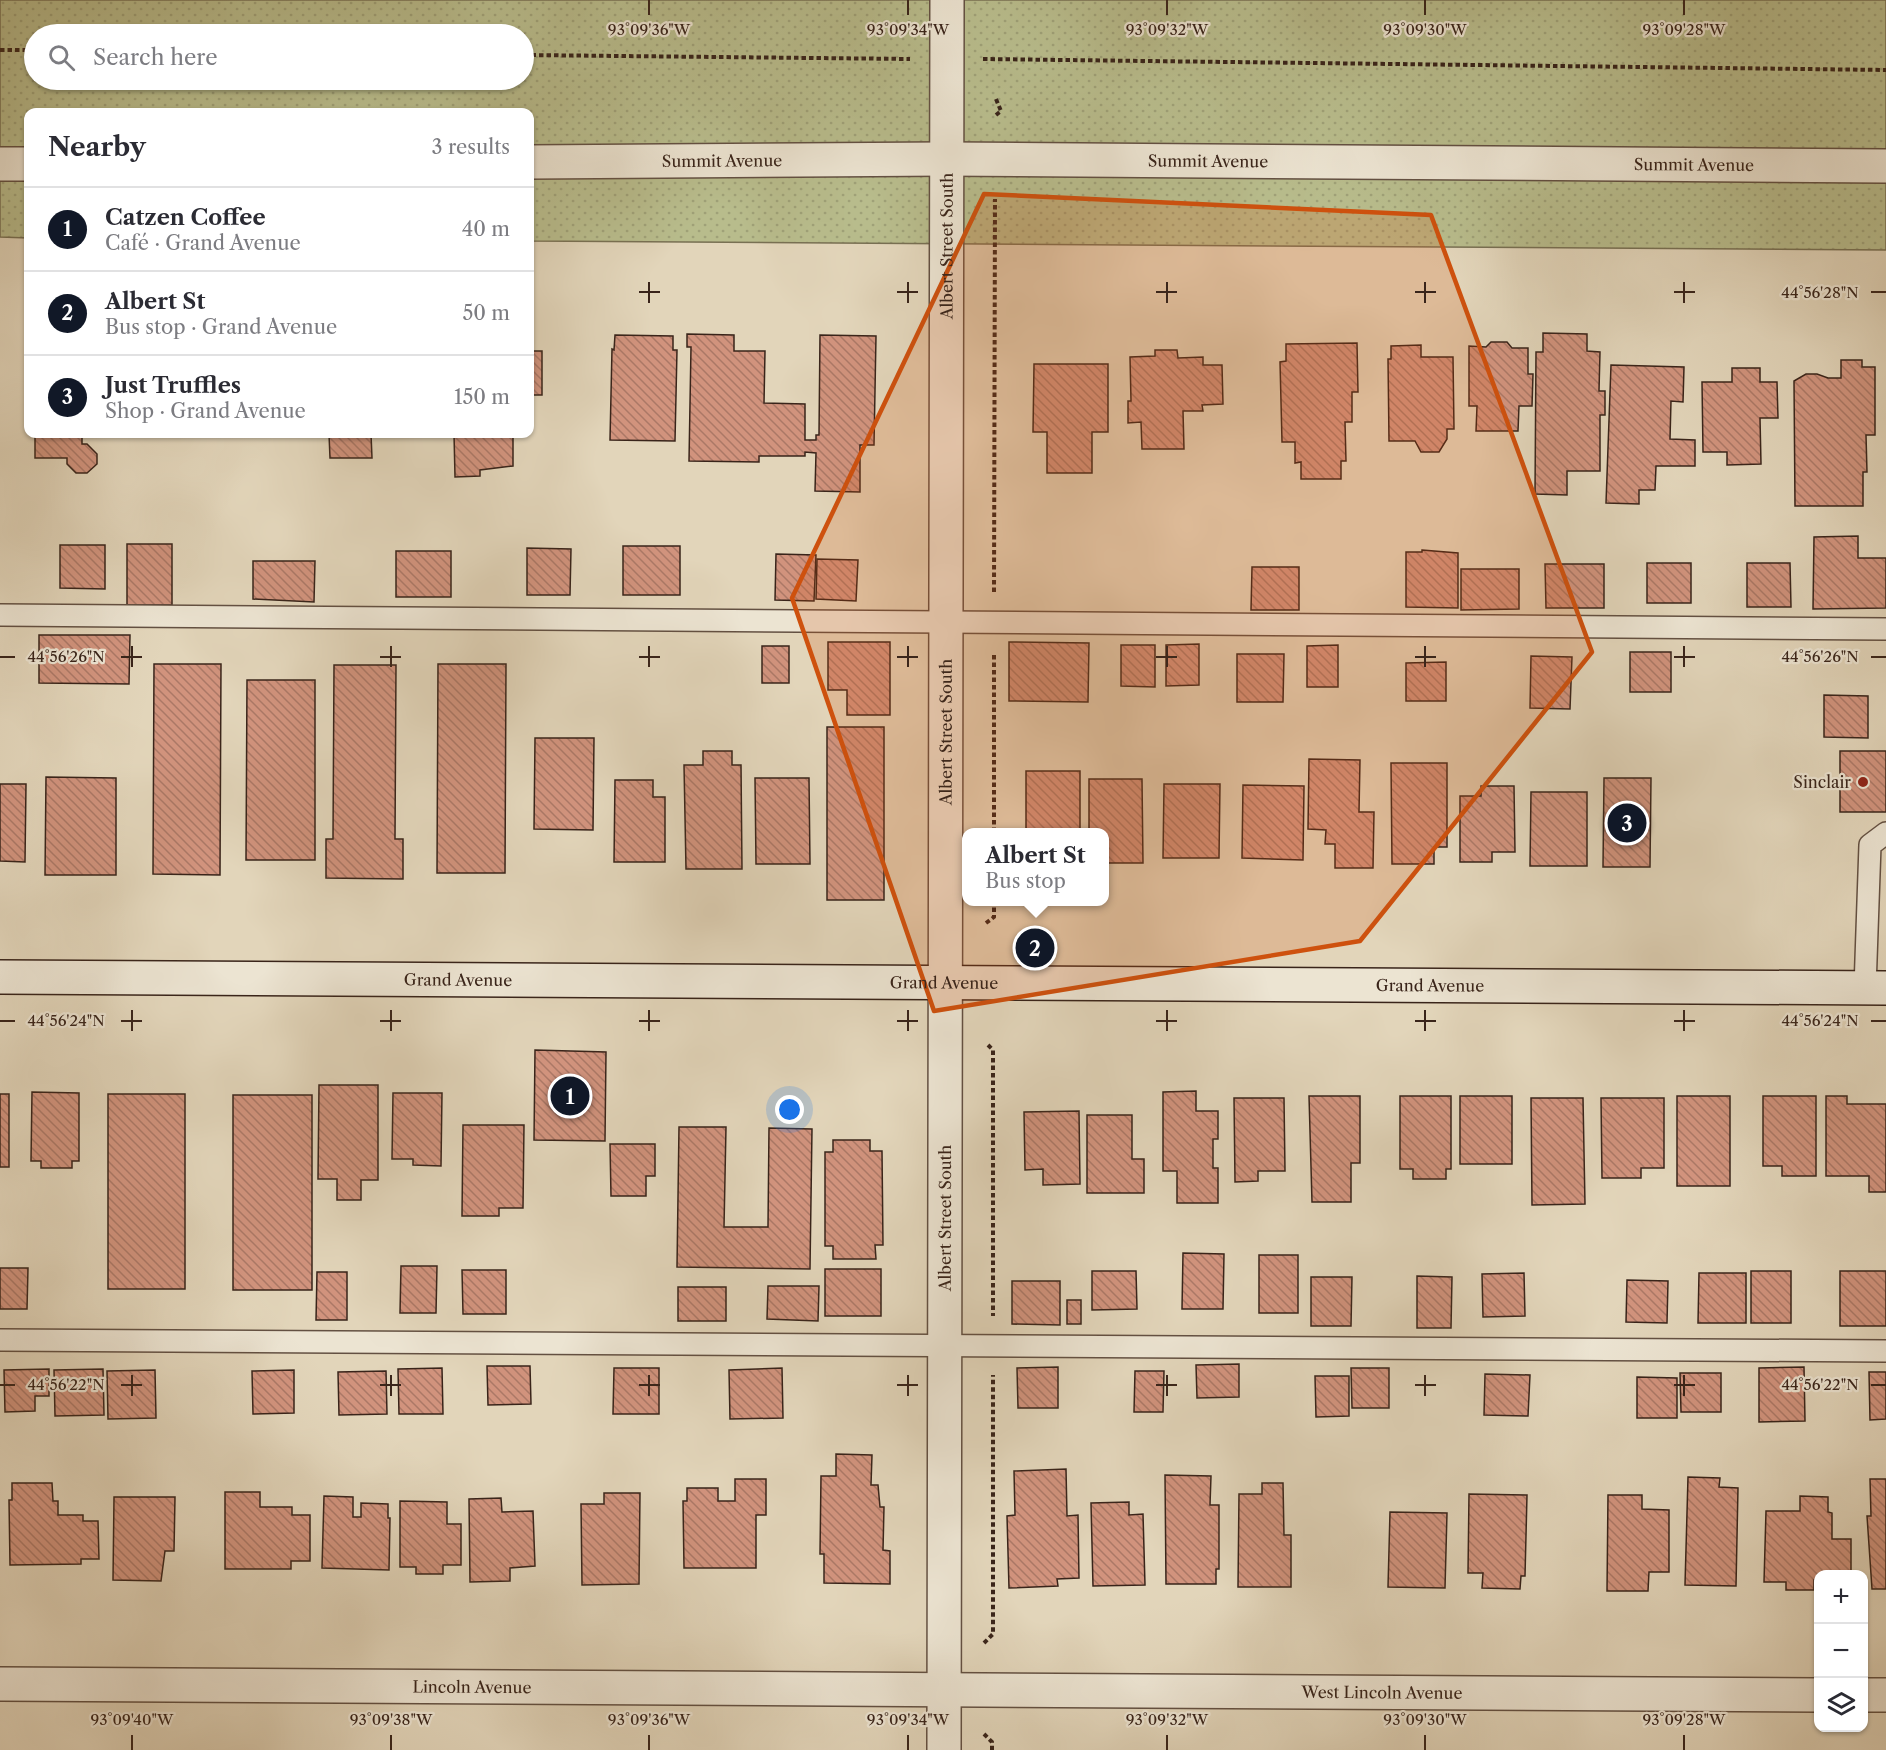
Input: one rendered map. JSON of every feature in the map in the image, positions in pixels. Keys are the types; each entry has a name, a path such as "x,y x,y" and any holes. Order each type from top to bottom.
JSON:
{"street":[{"name":"Albert Street South","path":"944,1750 947,0"},
{"name":"Summit Avenue","path":"534,162 946,159 1886,166"},
{"path":"0,164 24,164"},
{"name":"Grand Avenue","path":"0,977 1875,988"},
{"name":"Lincoln Avenue","path":"0,1684 944,1690"},
{"name":"West Lincoln Avenue","path":"944,1690 1814,1695"},
{"path":"1868,1695 1886,1695"}],"lane":[{"path":"0,615 945,624 1886,629"},
{"path":"1875,988 1870,844 1886,833"},
{"path":"0,1340 1886,1351"}],"path":[{"path":"0,50 24,50"},
{"path":"534,55 1886,70"},
{"path":"996,99 1001,111 996,115"},
{"path":"994,828 995,199"},
{"path":"986,923 994,917 994,906"},
{"path":"984,1734 993,1742 992,1750"}],"highlighted area":[{"path":"984,194 1431,215 1592,652 1360,941 934,1011 792,598"}],"green space":[{"path":"0,0 1886,0 1886,250 534,241 534,108 24,108 24,238 0,237"}],"building":[{"path":"1543,333 1587,334 1587,351 1600,352 1599,391 1605,391 1605,415 1600,415 1600,471 1567,471 1567,495 1535,494 1536,352 1543,352"},
{"path":"687,334 734,335 734,351 765,351 764,403 805,404 805,440 816,440 816,435 819,435 820,335 876,336 874,445 860,445 860,492 815,491 816,453 805,452 805,456 759,456 759,462 689,461 691,347 687,347"},
{"path":"615,335 673,336 673,350 677,350 675,441 610,440 612,349 614,350"},
{"path":"1491,342 1507,342 1512,348 1528,348 1528,374 1533,374 1532,406 1519,406 1518,431 1476,431 1477,406 1469,406 1469,346 1486,347"},
{"path":"1357,343 1358,392 1352,392 1352,422 1345,422 1346,461 1341,461 1341,479 1301,479 1301,462 1295,463 1295,442 1282,442 1280,362 1286,361 1286,344"},
{"path":"1421,345 1421,357 1453,357 1454,429 1447,429 1447,439 1439,452 1421,452 1415,441 1389,441 1388,359 1391,359 1391,346"},
{"path":"1155,350 1177,350 1178,358 1203,357 1203,365 1222,365 1223,404 1202,405 1203,411 1183,411 1184,449 1142,449 1141,422 1128,423 1128,401 1131,401 1130,357 1155,356"},
{"path":"534,351 542,351 542,395 534,395"},
{"path":"1841,360 1862,360 1862,367 1875,367 1875,435 1866,435 1867,472 1863,472 1863,506 1795,506 1794,381 1806,374 1841,378"},
{"path":"1034,364 1108,364 1108,432 1092,432 1092,473 1047,473 1047,432 1033,432"},
{"path":"1611,365 1684,367 1683,402 1671,401 1670,439 1695,440 1695,466 1656,466 1655,490 1639,490 1639,504 1606,503"},
{"path":"1732,368 1760,368 1760,382 1777,382 1778,418 1760,418 1761,464 1727,465 1727,452 1703,452 1702,382 1732,382"},
{"path":"35,438 82,438 82,444 87,444 97,454 97,464 87,473 76,473 67,464 67,458 35,458"},
{"path":"329,438 371,438 372,458 330,458"},
{"path":"454,438 513,438 513,466 480,470 480,476 455,477"},
{"path":"1858,536 1858,558 1886,558 1886,608 1813,609 1814,537"},
{"path":"127,544 172,544 172,605 127,605"},
{"path":"60,545 105,545 105,589 60,588"},
{"path":"623,546 680,546 680,595 623,595"},
{"path":"527,548 571,549 570,595 527,595"},
{"path":"1422,550 1458,553 1458,608 1406,607 1406,552 1422,552"},
{"path":"396,551 451,551 451,597 396,597"},
{"path":"776,554 816,555 814,601 775,600"},
{"path":"817,559 858,560 856,601 816,599"},
{"path":"253,561 315,561 314,602 253,599"},
{"path":"1647,563 1691,563 1691,603 1647,603"},
{"path":"1747,563 1790,563 1791,607 1747,607"},
{"path":"1545,564 1604,564 1604,608 1546,608"},
{"path":"1252,567 1299,567 1299,610 1251,610"},
{"path":"1461,569 1519,569 1519,609 1461,610"},
{"path":"39,635 130,635 129,684 39,683"},
{"path":"828,642 890,642 890,715 847,715 847,690 828,690"},
{"path":"1009,642 1089,643 1088,702 1009,701"},
{"path":"1199,644 1199,685 1166,686 1166,645"},
{"path":"1121,645 1155,645 1155,687 1121,686"},
{"path":"1338,645 1338,687 1307,687 1307,646"},
{"path":"762,646 789,646 789,683 762,683"},
{"path":"1630,652 1671,652 1671,692 1630,692"},
{"path":"1237,654 1284,654 1283,702 1237,702"},
{"path":"1531,656 1572,657 1570,709 1530,708"},
{"path":"1446,662 1446,701 1406,701 1406,663"},
{"path":"154,664 221,664 220,875 153,874"},
{"path":"438,664 506,664 505,873 437,873"},
{"path":"334,665 396,665 395,839 403,839 403,879 326,878 326,839 333,839"},
{"path":"247,680 315,680 315,860 246,860"},
{"path":"1824,695 1868,696 1868,738 1824,737"},
{"path":"827,727 884,727 884,900 827,900"},
{"path":"535,738 594,738 593,830 534,829"},
{"path":"703,751 732,751 732,765 741,765 742,869 686,869 684,765 703,765"},
{"name":"Sinclair","path":"1840,751 1886,751 1886,812 1840,812"},
{"path":"1309,759 1360,760 1359,812 1374,812 1373,868 1335,868 1335,844 1325,844 1326,830 1308,829"},
{"path":"1391,763 1447,763 1447,847 1434,847 1434,864 1392,864"},
{"path":"1026,771 1080,771 1080,828 1026,828"},
{"path":"46,777 116,778 116,875 45,875"},
{"path":"755,778 809,778 810,864 756,864"},
{"path":"1604,778 1651,778 1650,867 1603,867"},
{"path":"1089,779 1142,779 1143,863 1109,863 1109,828 1089,828"},
{"path":"615,780 653,780 653,797 665,797 665,862 614,862"},
{"path":"0,784 26,784 25,862 0,861"},
{"path":"1164,784 1220,784 1219,858 1163,858"},
{"path":"1243,785 1304,786 1303,860 1242,858"},
{"path":"1481,786 1514,786 1515,852 1492,852 1492,862 1460,862 1460,796 1481,796"},
{"path":"1531,792 1587,792 1587,866 1530,866"},
{"path":"535,1050 606,1052 605,1141 534,1140"},
{"path":"319,1085 378,1085 378,1180 361,1180 361,1200 337,1200 337,1179 318,1179"},
{"path":"1196,1091 1196,1111 1218,1111 1218,1139 1213,1139 1213,1168 1218,1168 1218,1203 1177,1203 1177,1171 1163,1171 1163,1092"},
{"path":"32,1092 79,1093 79,1161 72,1161 72,1168 41,1168 41,1161 31,1161"},
{"path":"393,1093 442,1093 441,1166 413,1165 413,1159 392,1159"},
{"path":"0,1094 9,1094 9,1167 0,1167"},
{"path":"108,1094 185,1094 185,1289 108,1289"},
{"path":"233,1095 312,1095 312,1290 233,1290"},
{"path":"1309,1096 1360,1096 1360,1163 1351,1163 1351,1202 1312,1202"},
{"path":"1400,1096 1451,1096 1451,1169 1446,1169 1446,1179 1413,1179 1413,1169 1400,1169"},
{"path":"1460,1096 1512,1096 1512,1164 1460,1164"},
{"path":"1677,1096 1730,1096 1730,1186 1677,1186"},
{"path":"1763,1096 1816,1096 1816,1176 1782,1176 1782,1166 1763,1166"},
{"path":"1826,1096 1847,1096 1847,1104 1886,1104 1886,1192 1869,1192 1869,1176 1826,1176"},
{"path":"1234,1098 1284,1098 1285,1171 1258,1171 1258,1181 1235,1182"},
{"path":"1531,1098 1583,1098 1585,1204 1532,1205"},
{"path":"1601,1098 1664,1098 1664,1168 1641,1168 1641,1178 1602,1178"},
{"path":"1079,1111 1080,1184 1043,1185 1043,1169 1025,1170 1024,1112"},
{"path":"1087,1115 1132,1115 1132,1159 1144,1159 1144,1193 1087,1193"},
{"path":"463,1125 524,1125 523,1208 499,1208 499,1216 462,1216"},
{"path":"679,1127 726,1127 724,1227 768,1227 769,1128 812,1129 810,1269 677,1267"},
{"path":"833,1140 870,1140 870,1151 882,1151 883,1245 875,1245 876,1259 833,1259 833,1246 825,1246 825,1152 833,1152"},
{"path":"610,1144 655,1144 655,1176 646,1176 646,1196 611,1196"},
{"path":"1183,1253 1224,1254 1223,1309 1182,1309"},
{"path":"1259,1255 1298,1255 1298,1313 1259,1313"},
{"path":"401,1266 437,1266 436,1313 400,1313"},
{"path":"0,1268 28,1268 27,1309 0,1309"},
{"path":"825,1269 881,1269 881,1316 825,1316"},
{"path":"462,1270 506,1270 506,1314 463,1314"},
{"path":"1092,1271 1136,1271 1137,1309 1092,1310"},
{"path":"1751,1271 1791,1271 1791,1323 1751,1323"},
{"path":"1840,1271 1886,1271 1886,1326 1840,1326"},
{"path":"317,1272 347,1272 347,1320 316,1320"},
{"path":"1524,1273 1525,1316 1483,1317 1482,1274"},
{"path":"1699,1273 1746,1273 1746,1323 1698,1323"},
{"path":"1417,1276 1452,1277 1451,1328 1417,1328"},
{"path":"1311,1277 1352,1277 1351,1326 1311,1326"},
{"path":"1627,1280 1668,1281 1667,1323 1626,1322"},
{"path":"1012,1281 1060,1281 1060,1325 1012,1324"},
{"path":"768,1286 819,1286 818,1321 767,1319"},
{"path":"678,1287 726,1287 726,1321 678,1321"},
{"path":"1067,1300 1081,1300 1081,1324 1067,1324"},
{"path":"1239,1364 1239,1397 1197,1398 1196,1365"},
{"path":"487,1366 530,1366 531,1404 488,1405"},
{"path":"1058,1367 1058,1408 1018,1408 1017,1368"},
{"path":"1804,1367 1805,1421 1759,1422 1759,1368"},
{"path":"442,1368 443,1414 399,1414 398,1369"},
{"path":"614,1368 659,1368 659,1414 613,1414"},
{"path":"782,1368 783,1418 730,1419 729,1370"},
{"path":"1351,1368 1389,1368 1389,1408 1352,1408"},
{"path":"49,1369 49,1396 35,1396 35,1411 5,1412 4,1370"},
{"path":"103,1369 104,1415 55,1416 54,1370"},
{"path":"155,1370 156,1418 108,1419 107,1371"},
{"path":"294,1370 294,1413 253,1414 252,1371"},
{"path":"386,1371 387,1414 339,1415 338,1372"},
{"path":"1135,1371 1164,1371 1163,1412 1134,1412"},
{"path":"1869,1372 1886,1372 1886,1419 1870,1420"},
{"path":"1680,1373 1721,1373 1721,1412 1681,1412"},
{"path":"1485,1374 1530,1375 1528,1416 1484,1415"},
{"path":"1315,1376 1349,1376 1349,1416 1316,1417"},
{"path":"1637,1377 1677,1378 1677,1418 1637,1418"},
{"path":"836,1454 872,1455 871,1485 878,1485 880,1507 884,1507 883,1550 890,1551 890,1584 824,1583 824,1554 820,1554 821,1476 836,1476"},
{"path":"1066,1469 1067,1516 1078,1515 1079,1578 1057,1579 1058,1586 1009,1588 1007,1516 1015,1515 1014,1471"},
{"path":"1165,1475 1211,1476 1210,1505 1219,1505 1219,1569 1216,1569 1216,1584 1166,1584"},
{"path":"1688,1477 1720,1478 1719,1487 1738,1488 1736,1586 1685,1585"},
{"path":"735,1479 766,1479 766,1515 756,1515 756,1568 684,1568 683,1501 687,1501 687,1488 718,1488 718,1501 735,1501"},
{"path":"1870,1479 1886,1479 1886,1589 1872,1589 1867,1516 1871,1516"},
{"path":"12,1483 52,1483 53,1501 58,1501 58,1515 83,1515 83,1521 98,1521 99,1559 81,1559 81,1564 10,1565 9,1500 12,1500"},
{"path":"1262,1483 1283,1483 1284,1535 1291,1535 1291,1587 1238,1587 1239,1494 1262,1494"},
{"path":"225,1492 260,1492 260,1507 292,1507 292,1515 310,1515 310,1561 291,1561 291,1569 225,1569"},
{"path":"604,1493 640,1493 639,1584 582,1585 581,1504 604,1504"},
{"path":"1469,1494 1527,1495 1525,1576 1521,1576 1520,1589 1482,1588 1483,1573 1468,1573"},
{"path":"1608,1495 1642,1495 1642,1509 1669,1510 1669,1572 1649,1572 1648,1591 1607,1591"},
{"path":"324,1496 353,1497 353,1517 361,1517 361,1503 388,1504 389,1570 322,1568"},
{"path":"1800,1496 1828,1497 1828,1512 1832,1513 1832,1539 1851,1539 1851,1570 1814,1570 1814,1590 1786,1590 1786,1582 1764,1582 1766,1511 1800,1511"},
{"path":"114,1497 175,1497 174,1551 165,1551 161,1581 113,1580"},
{"path":"501,1498 502,1512 533,1511 535,1566 510,1568 510,1581 470,1582 469,1499"},
{"path":"400,1501 447,1502 447,1524 461,1524 461,1565 443,1565 443,1574 416,1574 416,1567 400,1567"},
{"path":"1129,1502 1129,1515 1143,1514 1145,1585 1093,1586 1091,1503"},
{"path":"1390,1512 1447,1513 1445,1588 1388,1587"}],"place":[{"name":"Sinclair","path":"1863,782"},
{"name":"Just Truffles","path":"1627,823"},
{"name":"Albert St","path":"1035,948"},
{"name":"Catzen Coffee","path":"570,1096"}]}
